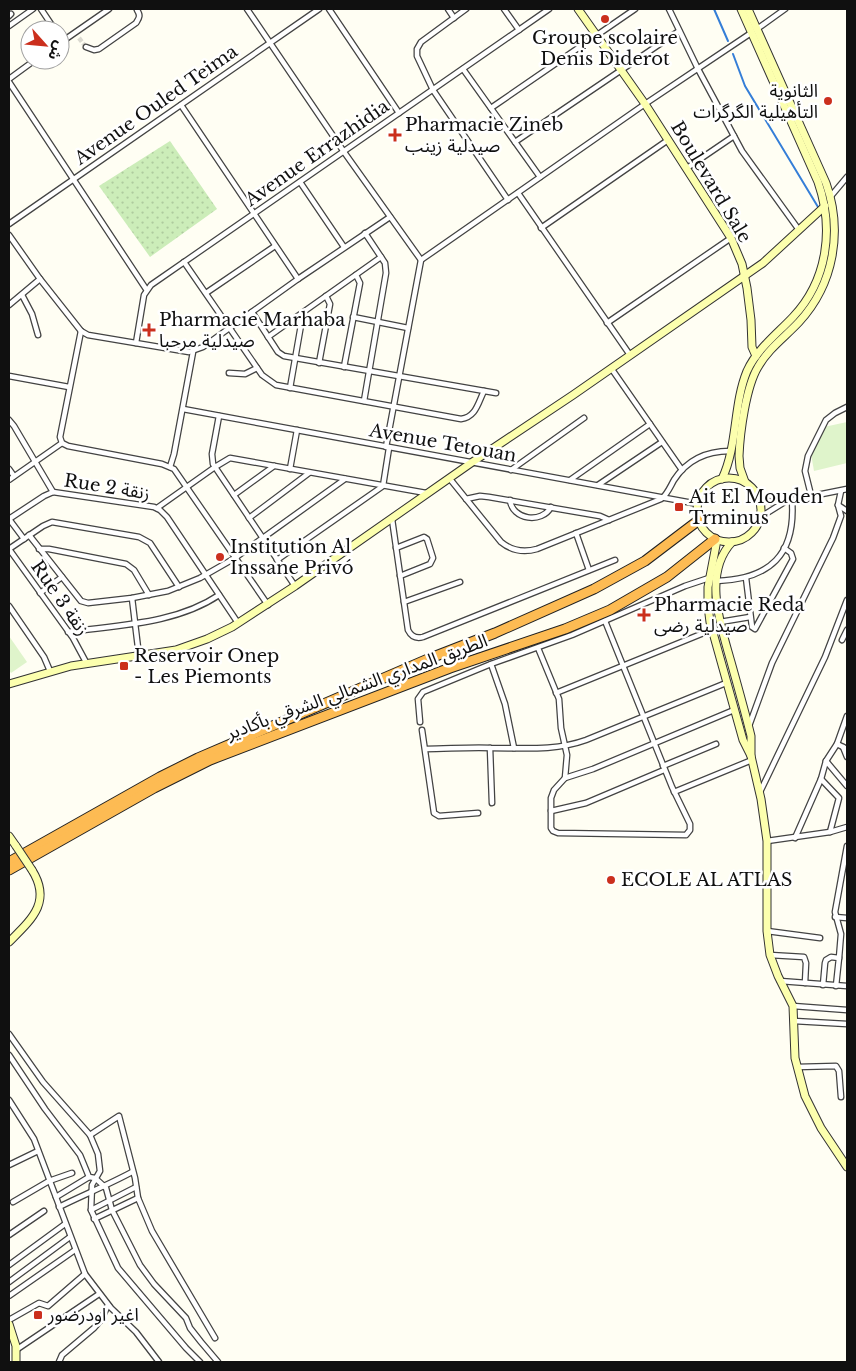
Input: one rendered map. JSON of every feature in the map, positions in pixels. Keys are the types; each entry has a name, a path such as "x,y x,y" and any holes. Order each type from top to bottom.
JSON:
{"highway":[{"name":"الطريق المداري الشمالي الشرقي بأكادير","path":"9,862 160,777 198,758 428,659 495,633 594,589 645,561 699,520"},
{"name":"الطريق المداري الشمالي الشرقي بأكادير","path":"9,870 154,788 210,760 404,685 565,629 610,610 667,577 716,539"}],"street":[{"path":"9,26 33,9"},
{"path":"41,9 48,20"},
{"path":"70,35 109,9"},
{"path":"247,9 344,152 421,260"},
{"name":"Avenue Ouled Teima","path":"9,224 319,9"},
{"path":"329,9 399,113"},
{"path":"448,9 454,18"},
{"path":"466,9 421,42 418,46 418,59 433,90 508,200"},
{"path":"504,9 519,30"},
{"name":"Avenue Errazhidia","path":"146,289 549,9"},
{"name":"Boulevard Sale","path":"578,9 645,104 732,238 745,276 750,308 752,347 756,356"},
{"path":"491,108 635,9"},
{"path":"668,9 734,136 763,181 799,230"},
{"path":"741,9 754,31 820,167 834,208 835,234 828,274 811,307 799,322 766,354 754,374 749,388 739,451 739,462 745,482"},
{"path":"722,479 729,460 744,381 756,356 800,310 814,288 826,253 828,229 825,206 818,182 754,31 748,9"},
{"path":"277,560 383,486 393,407 421,260 785,9"},
{"path":"86,47 99,50 136,23 140,18 137,10"},
{"path":"515,142 679,31"},
{"path":"75,32 79,38"},
{"path":"464,68 540,177"},
{"path":"22,70 9,80 146,289 136,343"},
{"path":"181,105 298,279"},
{"path":"687,168 734,136"},
{"path":"541,228 668,140"},
{"path":"831,196 847,177"},
{"path":"300,182 344,248"},
{"path":"518,193 630,355"},
{"path":"9,684 50,671 176,650 192,645 238,623 268,605 471,463 745,276 774,255 825,206"},
{"path":"9,235 40,279 81,331 88,334 192,352 203,347 298,279 390,217"},
{"path":"364,401 386,272 386,266 365,233"},
{"path":"607,323 732,238"},
{"path":"206,293 275,246"},
{"path":"268,337 381,258"},
{"path":"184,262 262,376 272,383 290,388 464,419 474,413 484,391"},
{"path":"344,367 360,283 356,275"},
{"path":"9,305 40,279"},
{"path":"22,295 32,314 38,335"},
{"path":"319,363 330,304 326,296"},
{"path":"252,312 279,354 284,356 496,393"},
{"path":"290,388 300,325 297,317"},
{"path":"353,317 408,328"},
{"path":"81,331 60,437 62,443 68,446 162,464 177,472 268,605"},
{"path":"170,467 192,352"},
{"path":"229,373 245,374 257,368"},
{"path":"611,368 682,470"},
{"path":"9,376 69,387"},
{"path":"811,495 805,471 808,456 826,420 847,407"},
{"name":"Avenue Tetouan","path":"182,409 698,504"},
{"path":"218,416 212,454 214,467 295,586"},
{"path":"511,470 584,418"},
{"name":"Rue 2 زنقة","path":"10,421 53,492"},
{"path":"570,480 650,424"},
{"path":"290,469 297,430"},
{"path":"598,485 662,442"},
{"path":"9,480 62,443"},
{"path":"450,478 501,542 516,550 533,550 664,497 682,470 692,461 704,455 730,451"},
{"path":"238,623 167,517 157,508 214,467 230,458 429,494"},
{"path":"729,460 735,463 739,462"},
{"path":"234,496 274,466"},
{"path":"9,469 14,476"},
{"path":"249,518 309,473"},
{"path":"732,542 716,539 705,531 699,520 698,504 706,488 722,479 734,478 745,482 753,489 759,499 759,518 756,525 746,536 732,542 723,555 717,581 717,599 720,622 751,736 751,758"},
{"path":"29,535 83,602 149,595 180,587 236,558 345,479"},
{"path":"759,499 772,502 847,489"},
{"path":"749,727 772,663 833,538 841,516 838,505 841,491"},
{"name":"Rue 2 زنقة","path":"9,519 53,492 157,508"},
{"path":"466,500 485,496 600,516 609,520"},
{"path":"510,500 511,507 516,514 533,518 547,512 551,507"},
{"path":"759,518 789,500"},
{"path":"717,581 746,578 767,569 777,559 789,538 792,524 789,500"},
{"path":"838,505 847,511"},
{"path":"9,519 24,539"},
{"path":"392,519 408,630 413,636 420,638 615,560"},
{"path":"9,549 46,524 54,522 139,537 150,543 180,587"},
{"path":"576,533 589,570"},
{"path":"396,548 424,537 427,540 433,558 430,564 400,576"},
{"path":"716,539 709,578 708,606 711,630 743,740 751,758 759,793 767,842 767,930 770,955 780,981 793,1006 797,1067 805,1096 812,1112 847,1167"},
{"path":"39,549 49,548 126,564 134,570 149,595"},
{"path":"746,578 750,617 752,627 755,630 793,559 792,554 784,548"},
{"name":"Rue 3 زنقة","path":"9,549 68,632 87,664"},
{"path":"40,593 62,577"},
{"path":"420,722 418,699 421,693 491,664 538,648 685,586 709,578"},
{"path":"404,602 460,582"},
{"path":"68,632 135,623 185,611 219,594"},
{"path":"132,598 139,657"},
{"path":"759,793 826,657 847,600"},
{"path":"9,606 44,657 50,671"},
{"path":"720,622 750,617"},
{"path":"538,648 561,708 561,728 566,746 567,763 565,778 552,795 551,828 556,833 686,835 691,826 674,792 605,620"},
{"path":"556,692 711,630"},
{"path":"842,640 847,630"},
{"path":"491,664 505,704 514,748"},
{"path":"426,749 566,746 586,740 726,683"},
{"path":"565,778 593,769 734,710"},
{"path":"795,838 826,762 837,744 847,716"},
{"path":"422,730 434,813 439,816 478,813"},
{"path":"841,730 847,733"},
{"path":"743,740 749,740 751,736"},
{"path":"551,811 586,803 716,744"},
{"path":"837,744 845,748 847,756"},
{"path":"490,748 492,803"},
{"path":"674,792 751,758"},
{"path":"826,762 847,786"},
{"path":"821,778 839,798 830,832"},
{"path":"767,842 830,832 847,827"},
{"path":"9,836 38,879 41,890 39,905 9,942"},
{"path":"836,986 841,934 835,916 847,846"},
{"path":"835,916 847,918"},
{"path":"767,930 820,938"},
{"path":"770,955 804,957 806,962 805,983"},
{"path":"824,985 826,960 831,957 839,958"},
{"path":"780,981 847,986"},
{"path":"793,1006 847,1010"},
{"path":"794,1021 847,1024"},
{"path":"9,1034 43,1082 90,1135 100,1160 100,1171 90,1191 91,1210 120,1272 200,1362"},
{"path":"9,1055 54,1122 80,1155 89,1177"},
{"path":"797,1067 836,1066 839,1071 841,1097"},
{"path":"9,1100 29,1131 38,1151 85,1274 108,1305 136,1332 159,1362"},
{"path":"90,1135 119,1116 138,1198 152,1231 215,1338"},
{"path":"9,1165 38,1151"},
{"path":"59,1207 132,1172"},
{"path":"13,1202 49,1181 72,1173"},
{"path":"56,1197 89,1177 95,1178 105,1186 112,1210 140,1265 154,1284 186,1318 190,1328 218,1362"},
{"path":"91,1210 136,1187"},
{"path":"94,1219 138,1198"},
{"path":"9,1235 44,1211"},
{"path":"9,1265 65,1224"},
{"path":"9,1282 70,1237"},
{"path":"9,1296 75,1250"},
{"path":"9,1320 39,1303 48,1306 85,1274"},
{"path":"16,1350 99,1294"},
{"path":"60,1362 62,1355 98,1324 108,1305"},
{"path":"9,1324 10,1334 16,1350 16,1362"}],"green space":[{"path":"170,141 217,209 150,257 99,186"},
{"path":"847,422 847,463 814,471 811,454 824,427"},
{"path":"9,636 27,662 11,673 9,670"}],"waterway":[{"path":"714,9 728,41"},
{"path":"733,54 745,86 818,207"}],"tunnel":[{"path":"79,38 86,47"}],"place":[{"name":"Groupe scolaire Denis Diderot","path":"605,19"},
{"name":"الثانوية التأهيلية الگرگرات","path":"828,101"},
{"name":"Pharmacie Zineb صيدلية زينب","path":"395,135"},
{"name":"Pharmacie Marhaba صيدلية مرحبا","path":"149,330"},
{"name":"Ait El Mouden Trminus","path":"679,507"},
{"name":"Institution Al Inssane Privó","path":"220,557"},
{"name":"Pharmacie Reda صيدلية رضى","path":"644,615"},
{"name":"Reservoir Onep - Les Piemonts","path":"124,666"},
{"name":"ECOLE AL ATLAS","path":"611,880"},
{"name":"اغير اودرضور","path":"38,1315"}]}
